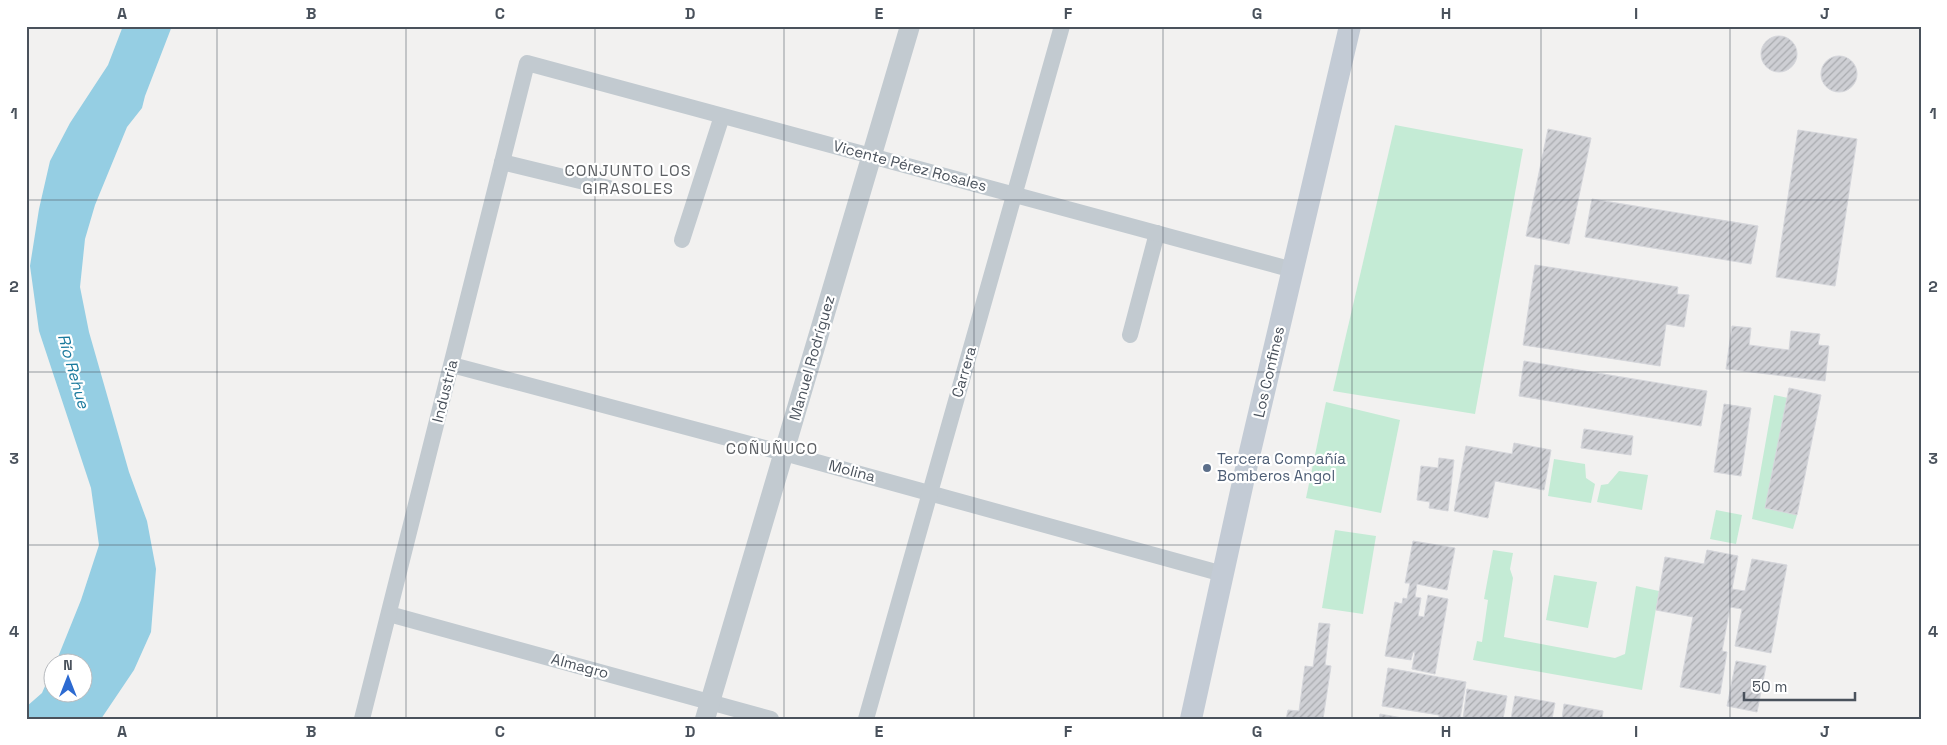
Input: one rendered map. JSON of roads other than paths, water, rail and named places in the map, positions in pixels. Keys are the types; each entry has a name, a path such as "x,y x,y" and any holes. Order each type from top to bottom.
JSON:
{"main road":[{"name":"Los Confines","path":"1190,719 1350,26"}],"street":[{"name":"Manuel Rodríguez","path":"708,710 910,26"},
{"name":"Carrera","path":"866,719 1062,26"},
{"name":"Vicente Pérez Rosales","path":"527,63 1293,270"},
{"name":"Industria","path":"362,719 527,63"},
{"path":"682,240 722,116"},
{"path":"502,162 608,188"},
{"path":"1130,335 1158,233"},
{"name":"Molina","path":"452,365 784,452 1223,574"},
{"name":"Almagro","path":"389,614 708,710 771,719"}],"water":[{"name":"Río Rehue","path":"123,26 172,26 142,108 127,127 95,205 85,239 80,287 89,332 129,472 147,521 156,569 151,632 134,670 101,719 26,719 26,707 42,693 42,702 92,702 92,652 60,652 81,600 99,545 91,488 39,331 30,266 39,209 50,161 70,123 108,65"}],"place":[{"name":"Tercera Compañía Bomberos Angol","path":"1207,468"}],"district":[{"name":"CONJUNTO LOS GIRASOLES","path":"628,179"},
{"name":"COÑUÑUCO","path":"772,448"}]}
